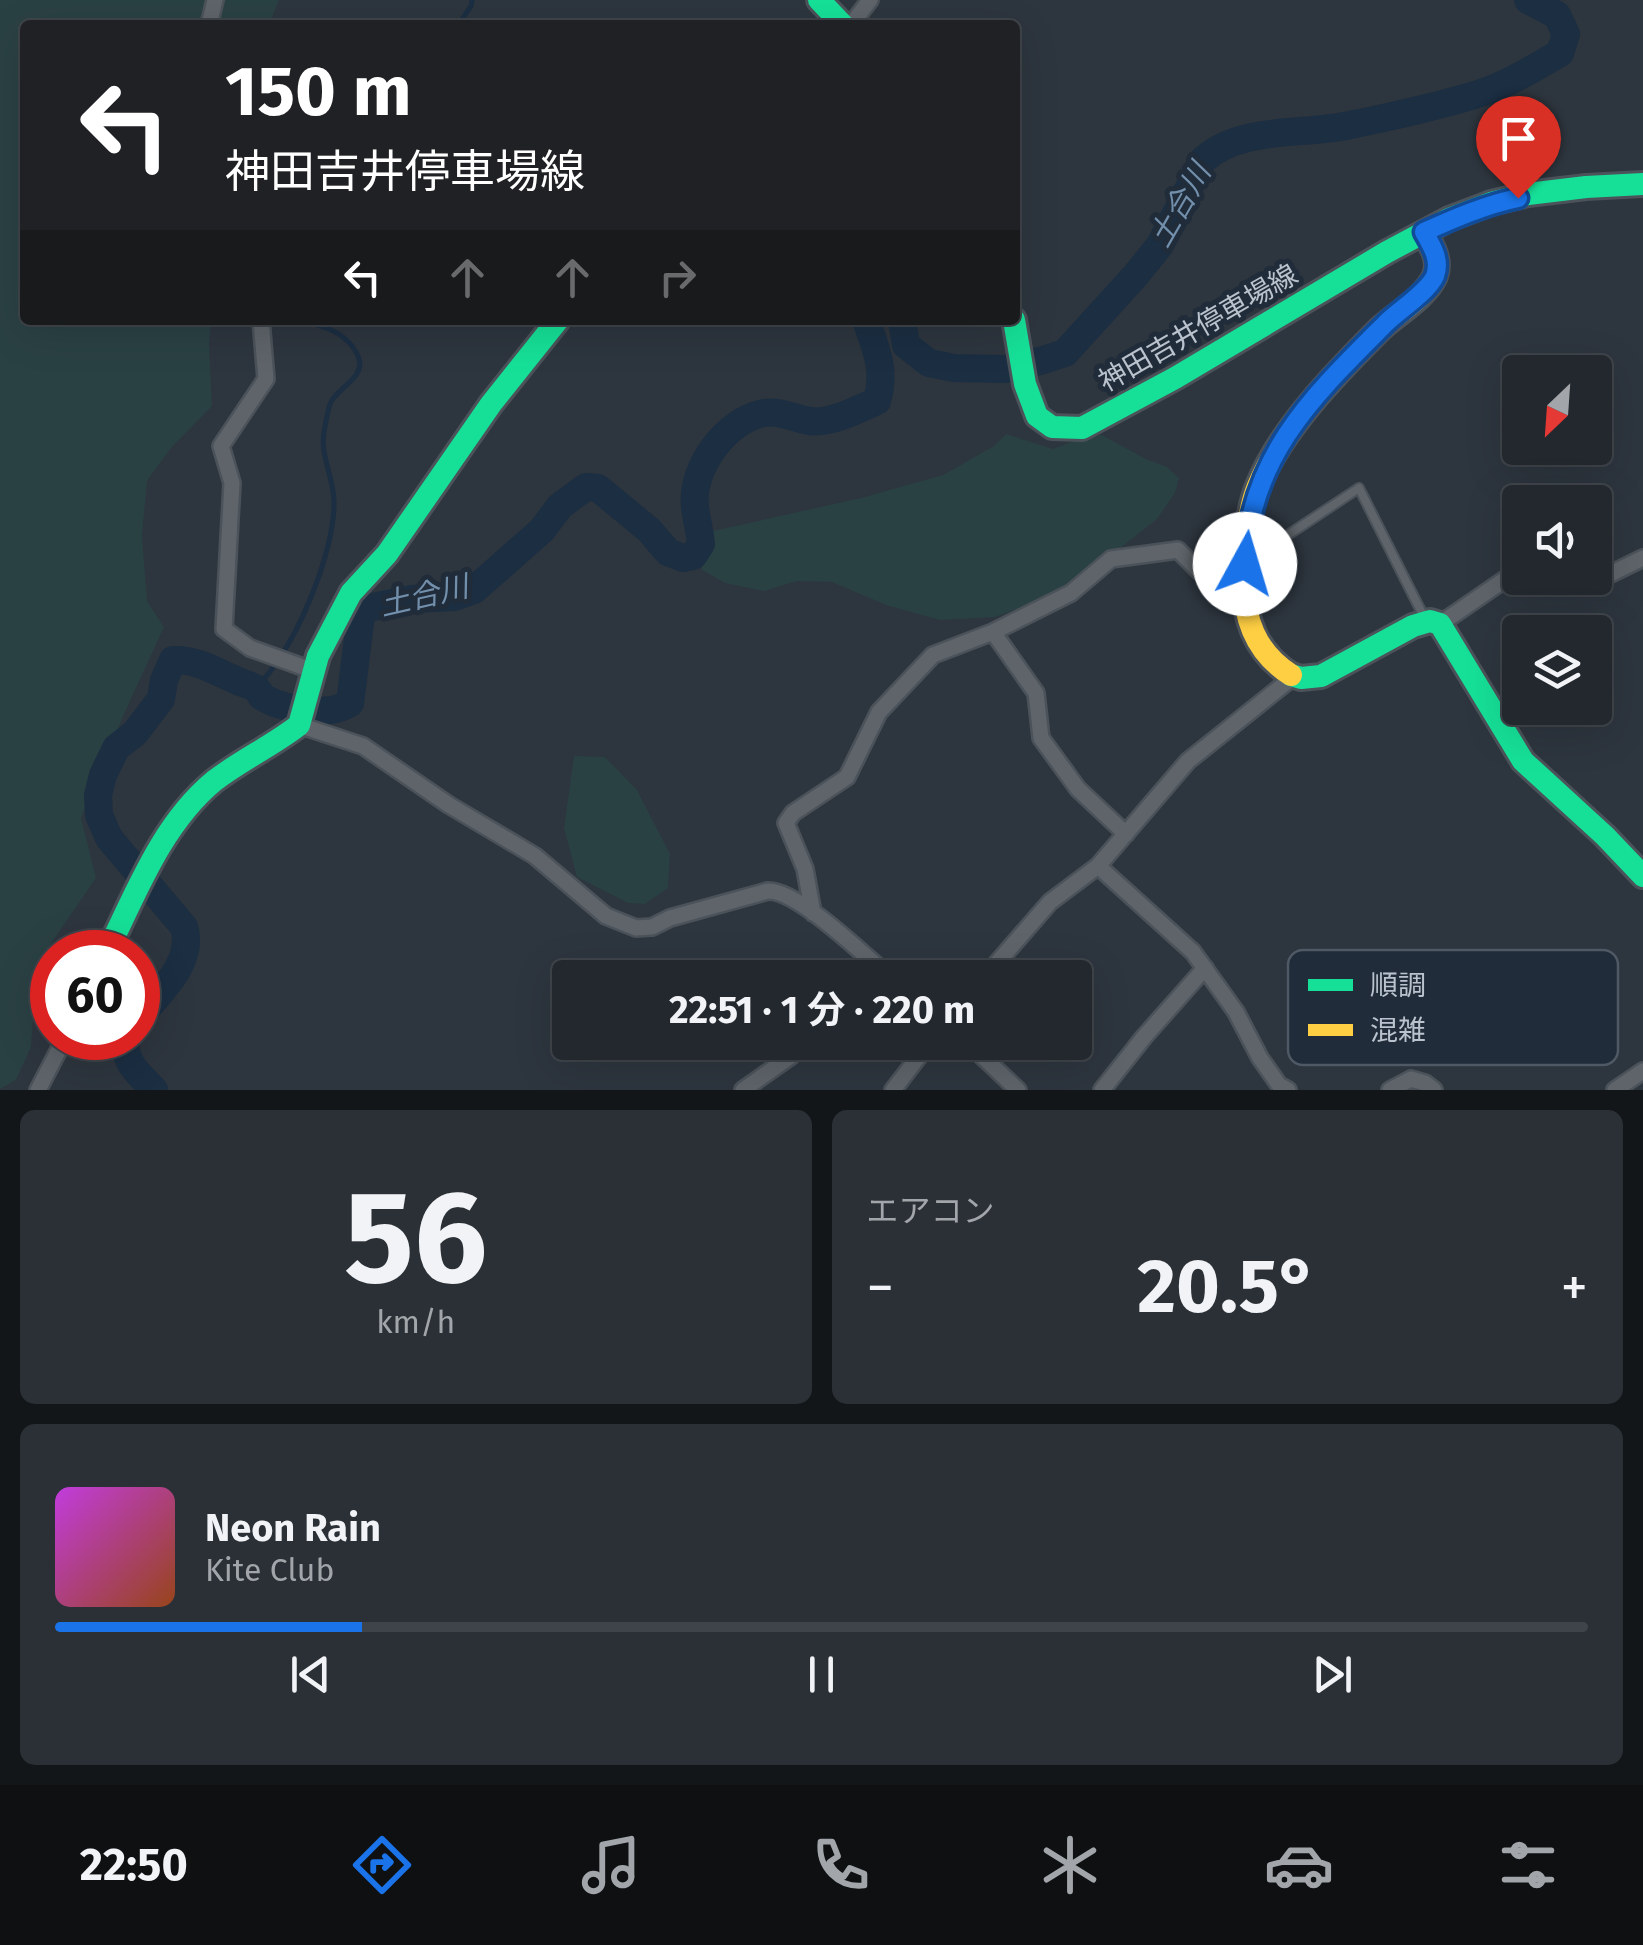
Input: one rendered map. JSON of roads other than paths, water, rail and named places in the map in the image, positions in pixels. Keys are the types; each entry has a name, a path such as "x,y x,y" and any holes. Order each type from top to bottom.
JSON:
{"main road":[{"path":"820,0 838,20"},
{"name":"神田吉井停車場線","path":"1015,325 1030,399 1038,417 1062,431 1082,428 1424,232 1493,203 1544,192 1643,184"},
{"path":"1424,232 1438,262 1429,286 1388,321 1306,407 1259,484 1250,514 1243,584 1258,646 1292,678 1305,680 1433,622 1523,760 1643,876"},
{"path":"118,930 168,832 203,791 299,725 318,656 351,593 386,554 492,404 554,325"}],"street":[{"path":"261,325 266,379 221,446 232,483 224,629 250,648 314,671"},
{"path":"814,912 805,869 786,822 793,813 848,777 878,712 932,656 993,632 1071,593 1112,560 1178,550 1224,596 1246,608"},
{"path":"1612,573 1643,558"},
{"path":"1433,622 1502,580"},
{"path":"993,632 1036,693 1040,738 1078,789 1126,834"},
{"path":"1000,960 1050,902 1098,866 1188,761 1292,678"},
{"path":"299,725 363,746 449,805 535,856 606,916 636,928 652,927 670,918 776,891 814,912 861,960"},
{"path":"1098,866 1193,952 1236,1012 1260,1058 1279,1085 1288,1090"},
{"path":"1102,1090 1204,968"},
{"path":"38,1090 54,1060"},
{"path":"743,1090 785,1060"},
{"path":"893,1090 916,1060"},
{"path":"986,1060 1018,1090"},
{"path":"1615,1090 1643,1071"},
{"path":"1390,1090 1411,1079 1434,1090"}],"lane":[{"path":"1245,564 1359,488 1433,622"}],"waterway":[{"path":"462,20 472,0"},
{"name":"土合川","path":"903,325 906,345 929,363 954,368 1005,369 1065,353 1160,245 1203,160 1219,149 1254,136 1382,118 1462,99 1510,81 1560,53 1566,34 1557,15 1528,0"},
{"path":"255,688 284,652 320,573 334,500 324,432 331,402 355,377 360,365 357,353 344,338 316,325"},
{"name":"土合川","path":"160,994 180,965 186,940 184,927 109,838 99,815 98,795 116,748 135,733 161,699 173,660 208,667 285,706 320,711 342,707 350,703 361,615 368,608 412,599 454,597 474,590 542,530 560,506 586,487 598,488 649,530 668,552 683,558 693,556 701,544 695,491 705,462 724,435 750,417 764,413 826,420 877,401 880,369 868,325"},
{"name":"土合川","path":"129,1060 154,1090"}]}
